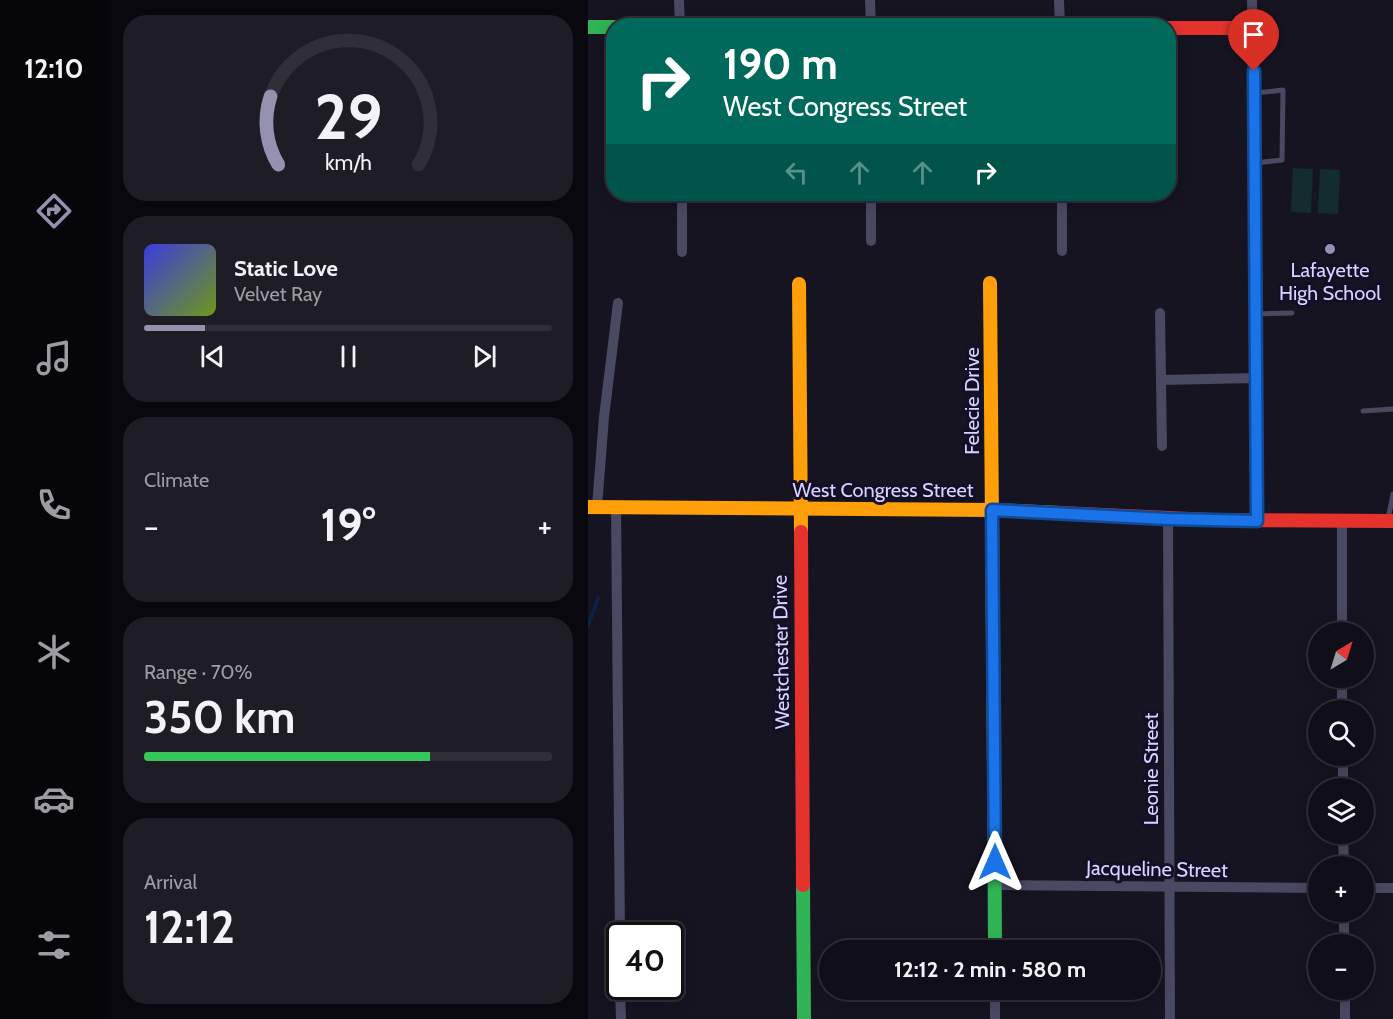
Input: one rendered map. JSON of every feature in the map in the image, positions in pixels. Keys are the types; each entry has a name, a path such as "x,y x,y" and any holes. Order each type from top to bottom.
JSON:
{"street":[{"path":"679,0 680,18"},
{"path":"870,0 870,18"},
{"path":"1059,0 1060,18"},
{"path":"1252,0 1257,521"},
{"path":"588,27 606,27"},
{"path":"1176,28 1253,28"},
{"path":"682,201 682,252"},
{"path":"871,201 872,241"},
{"path":"1062,201 1062,251"},
{"name":"Felecie Drive","path":"990,283 995,940"},
{"name":"Westchester Drive","path":"799,284 804,1019"},
{"path":"593,507 618,303"},
{"path":"1160,313 1162,446"},
{"path":"1161,380 1256,378"},
{"name":"West Congress Street","path":"593,507 992,510 1168,519 1390,521"},
{"path":"616,507 620,922"},
{"name":"Leonie Street","path":"1168,519 1170,1019"},
{"path":"1342,520 1342,622"},
{"name":"Jacqueline Street","path":"995,885 1308,888"},
{"path":"1374,888 1393,888"},
{"path":"620,1000 621,1019"},
{"path":"995,1000 995,1019"},
{"path":"1345,1000 1345,1019"}],"lane":[{"path":"1254,93 1283,90 1282,160 1255,163"},
{"path":"1256,314 1292,313"},
{"path":"1363,411 1393,409"},
{"path":"1390,521 1393,494"}],"green space":[{"path":"1293,168 1313,169 1311,213 1291,212"},
{"path":"1320,169 1340,170 1338,214 1318,213"}],"waterway":[{"path":"588,626 598,598"}],"traffic: fast":[{"path":"588,27 606,27"},
{"path":"994,767 995,940"},
{"path":"803,885 804,1019"}],"traffic: slow":[{"path":"990,283 994,767"},
{"path":"799,284 801,532"},
{"path":"588,507 992,510 1061,513"}],"traffic: jam":[{"path":"1176,28 1253,28"},
{"path":"1061,513 1211,520 1393,521"},
{"path":"801,532 803,885"}],"place":[{"name":"Lafayette High School","path":"1330,249"}],"route":[{"path":"995,862 992,510 1257,521 1254,71"}]}
